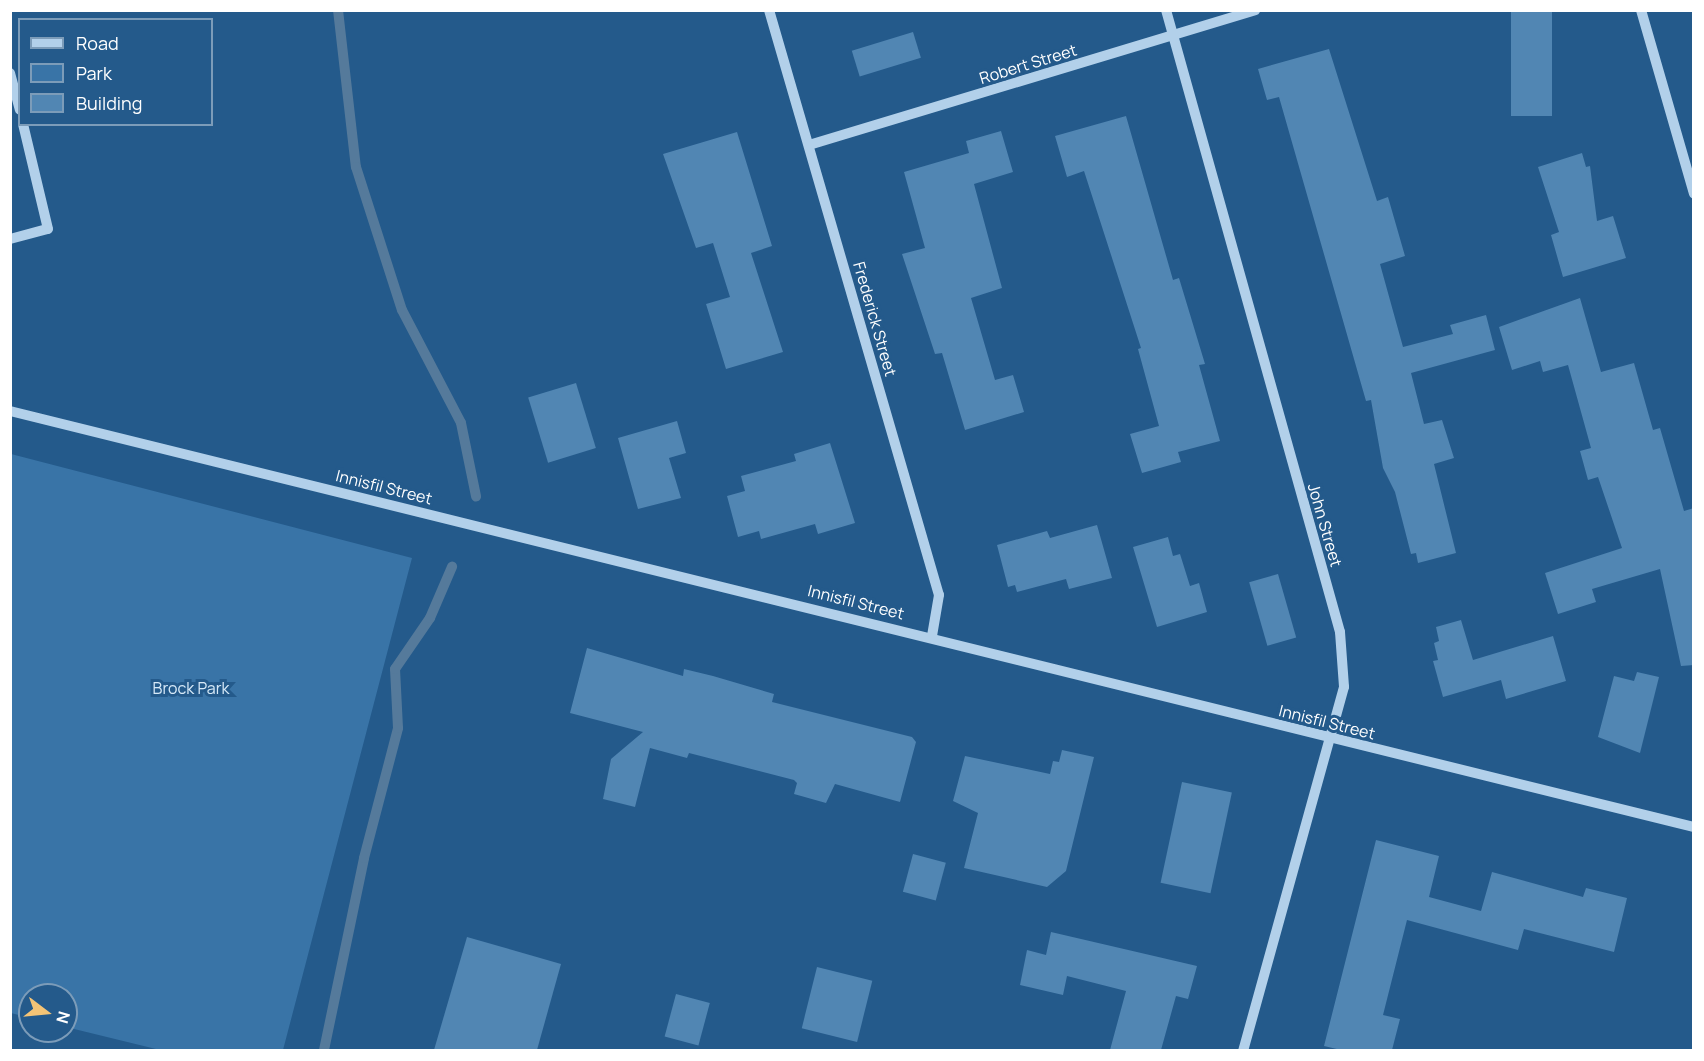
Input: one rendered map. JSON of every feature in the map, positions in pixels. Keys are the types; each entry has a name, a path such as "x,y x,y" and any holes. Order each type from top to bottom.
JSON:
{"street":[{"name":"Frederick Street","path":"769,10 939,595 932,636"},
{"name":"John Street","path":"1166,10 1340,632 1344,687 1243,1050"},
{"name":"Robert Street","path":"809,145 1255,10"},
{"path":"1641,10 1694,194"},
{"path":"10,73 18,103"},
{"path":"10,239 48,229 23,126"},
{"name":"Innisfil Street","path":"10,411 932,636 1329,738 1694,827"}],"green space":[{"name":"Brock Park","path":"11,454 412,558 283,1050 160,1050 78,1030 78,983 18,983 18,1015 11,1013"}],"building":[{"path":"1511,10 1552,10 1552,116 1511,116"},
{"path":"913,32 921,58 860,77 852,51"},
{"path":"1329,49 1377,201 1388,197 1405,256 1380,264 1403,347 1453,334 1450,325 1486,315 1495,350 1411,373 1424,424 1442,420 1454,458 1434,464 1456,553 1418,563 1416,553 1411,554 1395,492 1383,468 1371,400 1366,401 1279,97 1267,100 1258,69"},
{"path":"1126,116 1173,280 1179,278 1205,364 1199,365 1220,441 1178,452 1181,462 1142,473 1130,434 1159,426 1138,349 1141,348 1084,171 1067,177 1055,136"},
{"path":"1001,131 1013,172 974,184 1002,288 971,298 995,380 1013,375 1024,412 965,430 942,353 935,354 902,254 925,248 904,172 969,153 966,141"},
{"path":"737,132 772,246 751,253 783,352 726,369 706,304 730,297 713,243 696,248 663,154"},
{"path":"1582,153 1586,167 1590,166 1597,221 1613,216 1626,258 1563,277 1551,235 1559,232 1538,167"},
{"path":"1580,298 1601,372 1634,363 1653,430 1660,428 1684,511 1694,508 1694,665 1681,666 1660,569 1592,589 1596,602 1558,614 1545,573 1622,548 1598,477 1588,480 1580,451 1591,448 1568,365 1543,372 1540,361 1512,370 1499,327"},
{"path":"576,383 596,448 548,463 528,398"},
{"path":"677,421 686,453 669,458 681,498 638,509 618,438"},
{"path":"830,443 855,523 818,534 815,524 761,539 759,531 738,537 727,496 745,491 741,476 796,461 794,454"},
{"path":"1097,525 1112,578 1069,589 1066,579 1017,592 1015,585 1008,587 997,545 1047,531 1050,538"},
{"path":"1168,537 1173,556 1180,554 1190,586 1199,583 1207,612 1157,627 1133,547"},
{"path":"1278,574 1296,637 1267,646 1249,582"},
{"path":"1461,620 1473,660 1553,636 1566,681 1506,699 1501,680 1443,697 1433,661 1438,660 1434,643 1439,641 1436,627"},
{"path":"587,648 683,676 684,669 713,676 774,694 772,702 912,737 916,742 900,802 835,784 826,803 794,794 797,783 794,780 689,753 687,758 650,748 635,807 603,799 611,759 643,732 570,713"},
{"path":"1637,672 1659,677 1640,753 1598,737 1614,676 1634,681"},
{"path":"1062,750 1094,757 1066,871 1047,887 964,868 978,813 953,801 965,756 1050,774 1053,761 1059,762"},
{"path":"1182,782 1232,793 1210,893 1161,883"},
{"path":"1376,840 1439,856 1429,897 1481,911 1492,872 1583,897 1586,888 1627,898 1614,952 1524,929 1518,950 1407,920 1383,1015 1400,1019 1392,1050 1341,1050 1324,1046"},
{"path":"913,854 946,863 936,900 903,892"},
{"path":"1051,932 1197,966 1188,999 1176,996 1161,1050 1110,1050 1126,991 1067,976 1063,995 1020,985 1027,950 1046,955"},
{"path":"467,937 561,964 537,1050 434,1050"},
{"path":"817,967 872,981 857,1042 802,1028"},
{"path":"676,994 710,1003 698,1046 665,1037"}],"waterway":[{"path":"338,10 356,167 402,310 461,423 476,496"},
{"path":"324,1050 364,858 398,728 395,669 430,618 452,567"}]}
